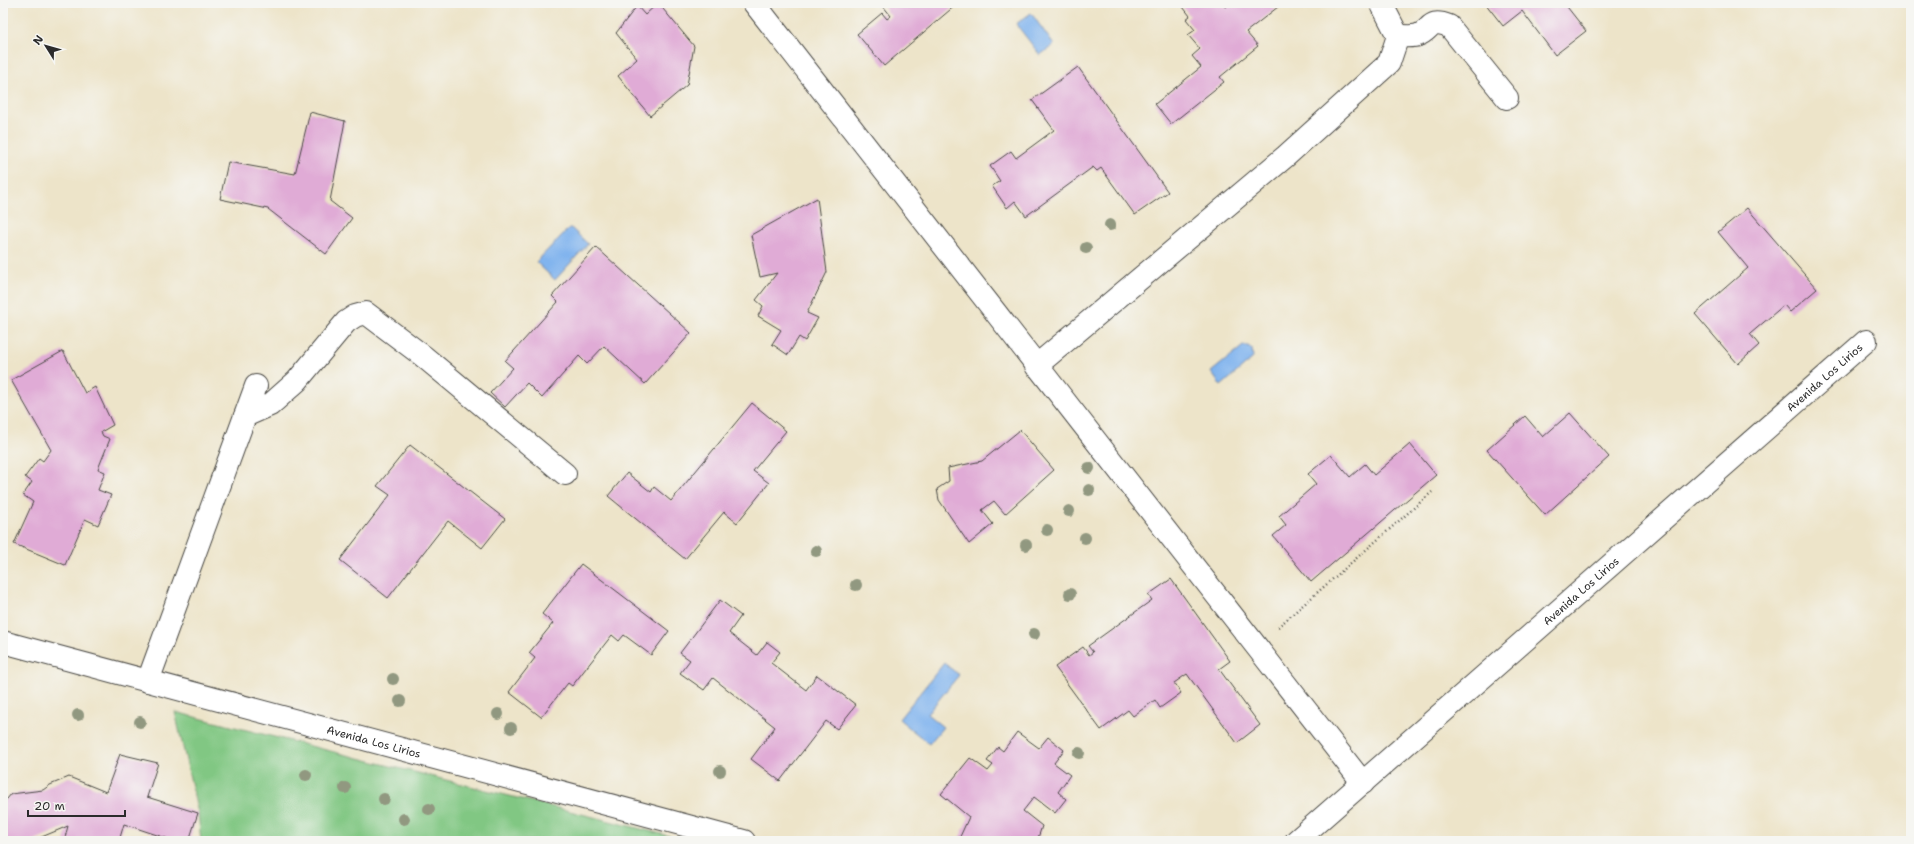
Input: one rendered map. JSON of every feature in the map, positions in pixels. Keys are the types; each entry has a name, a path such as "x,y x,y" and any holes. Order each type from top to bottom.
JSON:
{"street":[{"path":"754,3 1362,783"},
{"path":"1036,366 1286,156 1388,64 1398,36 1381,3"},
{"path":"1398,36 1418,36 1432,24 1440,23 1449,26 1507,98"},
{"path":"245,416 270,405 297,381 346,322 355,316 366,313 423,356 565,474"},
{"name":"Avenida Los Lirios","path":"1296,841 1866,341"},
{"path":"148,681 256,386"},
{"name":"Avenida Los Lirios","path":"3,642 744,841"}],"path":[{"path":"1278,627 1432,492"}],"green space":[{"path":"175,712 689,841 201,841 198,813"}],"water":[{"path":"1031,13 1054,45 1040,55 1016,24"},
{"path":"570,227 588,244 555,280 536,262"},
{"path":"1243,346 1248,346 1252,349 1253,358 1221,386 1211,372"},
{"path":"944,663 959,675 927,714 943,727 929,744 899,719"}],"building":[{"path":"658,3 694,46 687,85 650,116 618,76 637,59 616,33 637,6 645,15"},
{"path":"887,3 957,4 884,66 857,34 882,13 887,19 891,16 883,6"},
{"path":"1180,3 1222,3 1225,7 1231,3 1283,3 1246,32 1258,46 1220,77 1224,82 1171,124 1155,104 1201,67 1192,56 1200,49 1188,35 1195,30 1186,19 1190,16"},
{"path":"1485,3 1564,3 1586,31 1555,55 1522,11 1503,26"},
{"path":"1078,67 1168,192 1135,215 1101,168 1097,171 1093,167 1026,216 1015,201 1007,208 992,186 1000,181 990,166 1011,151 1016,158 1054,130 1032,100"},
{"path":"310,112 345,121 330,201 352,218 326,254 268,209 220,199 228,162 295,174"},
{"path":"817,198 827,272 807,313 818,318 805,341 799,337 788,355 772,344 781,330 758,316 763,306 756,300 777,273 760,277 751,235"},
{"path":"1747,208 1817,289 1790,312 1784,305 1750,334 1759,345 1738,364 1695,314 1748,268 1718,232"},
{"path":"596,247 691,333 645,384 604,346 587,364 579,356 542,398 527,383 505,407 490,393 513,368 505,361 558,302 552,296"},
{"path":"63,351 85,393 95,387 113,425 101,432 103,436 110,439 98,469 105,472 98,490 111,495 98,525 85,519 65,565 14,544 33,502 23,495 32,482 25,477 39,458 43,461 51,450 11,380"},
{"path":"752,403 786,431 753,471 769,483 737,523 724,512 685,559 608,496 627,473 651,492 654,487 671,501"},
{"path":"1570,413 1609,457 1545,515 1487,450 1525,416 1543,437"},
{"path":"1020,430 1054,470 1005,514 994,501 982,510 993,524 969,544 939,500 937,489 949,481 948,468 982,461"},
{"path":"1410,444 1436,475 1311,582 1273,536 1286,525 1279,516 1316,484 1308,474 1331,455 1350,477 1365,464 1374,475"},
{"path":"410,445 505,519 482,548 448,521 388,598 340,560 390,495 377,486"},
{"path":"581,564 669,631 651,655 624,635 619,641 612,635 572,686 568,683 541,717 509,692 535,658 529,653 553,623 542,614"},
{"path":"1171,579 1230,661 1219,669 1260,725 1237,743 1187,674 1174,683 1181,693 1160,708 1155,700 1133,716 1128,710 1101,730 1055,667 1083,647 1089,655 1093,652 1088,646 1152,600 1148,595"},
{"path":"720,600 741,616 729,633 757,655 767,642 780,652 771,663 806,690 817,675 856,705 837,729 826,721 780,781 751,759 775,727 713,678 704,690 680,673 690,660 680,653"},
{"path":"1017,732 1039,748 1048,737 1064,750 1054,763 1070,775 1058,792 1066,799 1055,813 1034,797 1023,811 1042,826 1037,841 958,841 969,817 941,794 970,758 988,771 993,765 987,761 998,747 1003,751"},
{"path":"120,754 158,763 147,797 198,813 189,841 175,841 124,824 119,841 64,841 68,826 32,841 3,841 3,800 7,799 11,794 43,790 50,785 69,777 106,792"}]}
